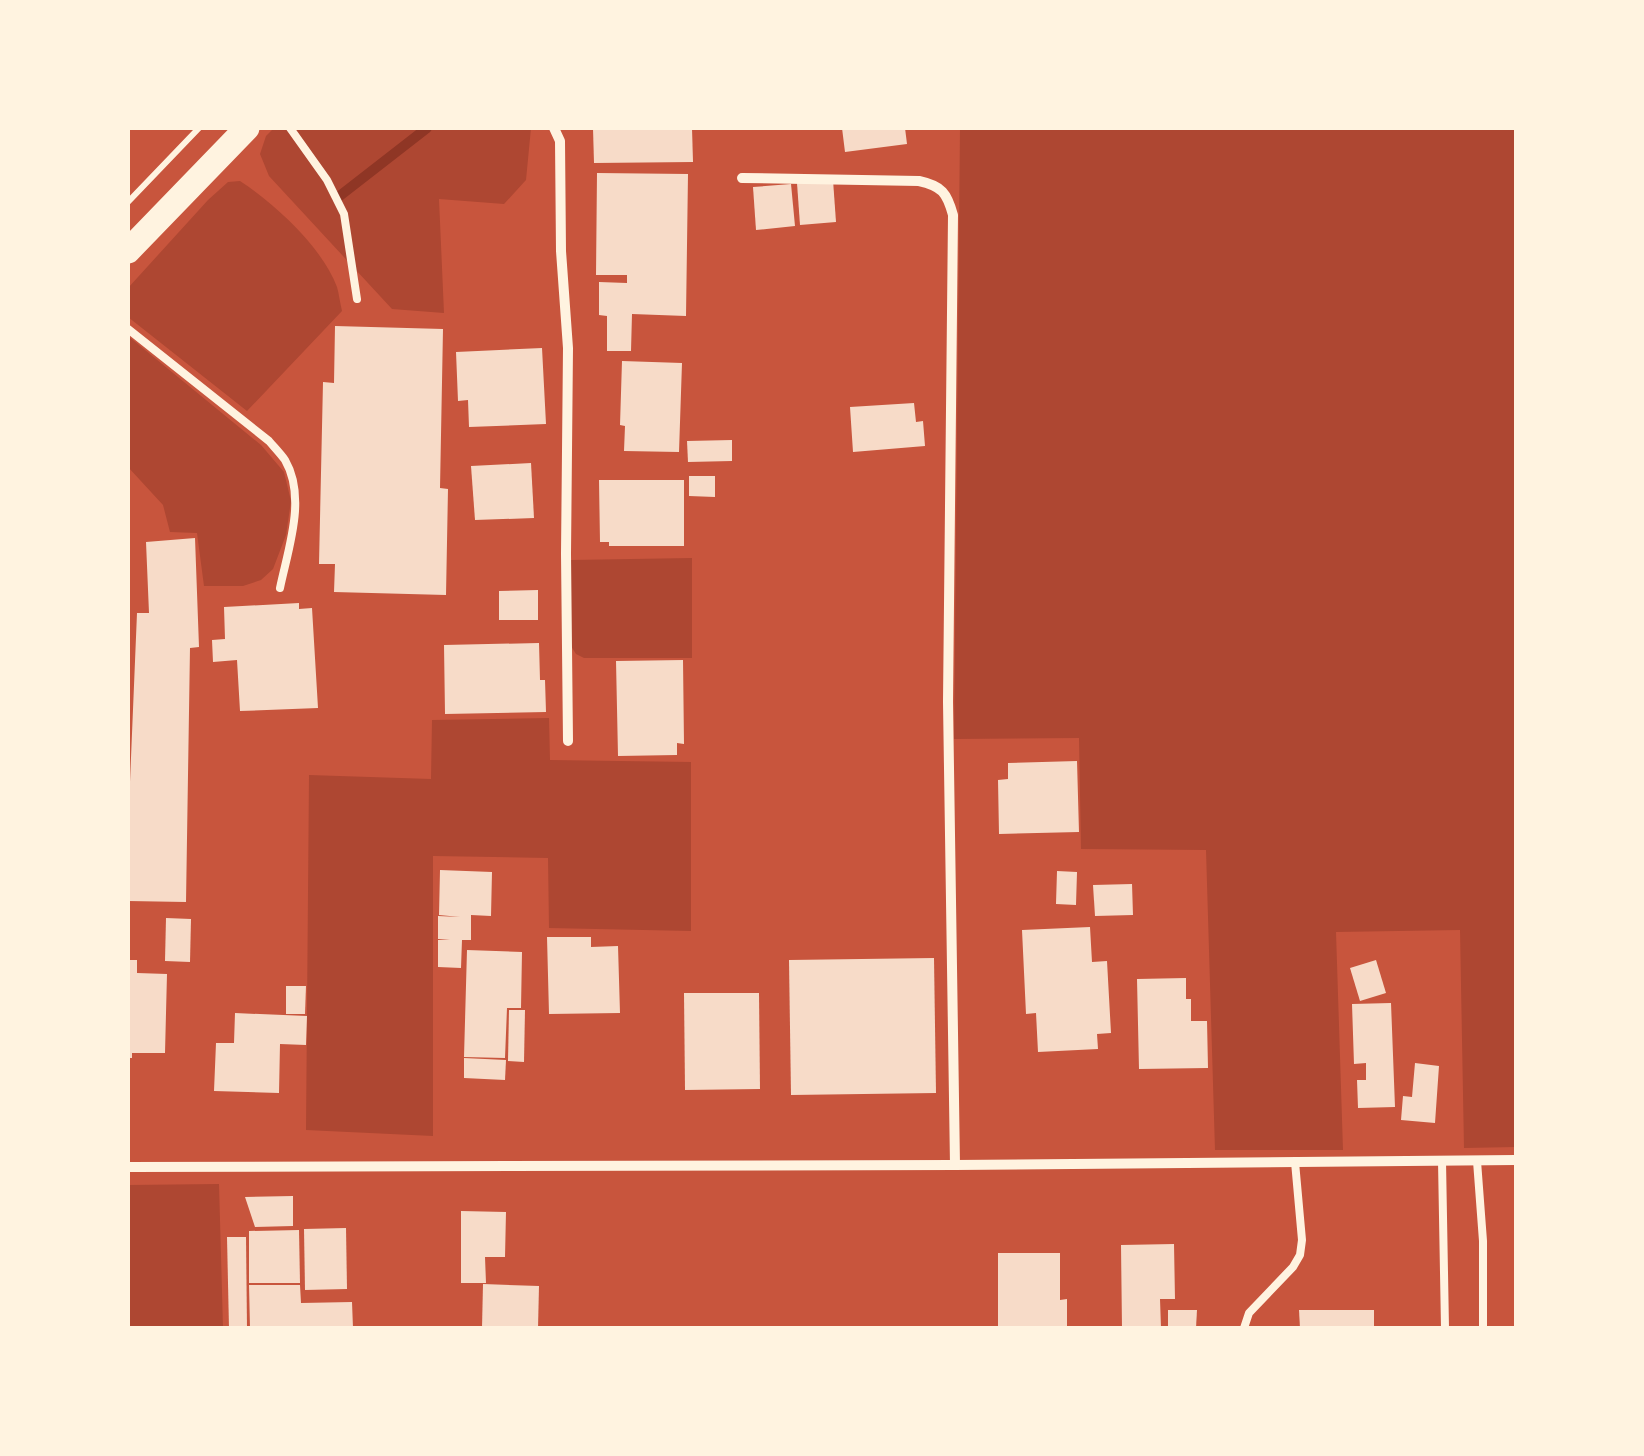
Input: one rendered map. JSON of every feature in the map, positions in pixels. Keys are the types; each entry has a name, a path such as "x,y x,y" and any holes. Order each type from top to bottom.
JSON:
{"main road":[{"path":"128,251 247,128"}],"street":[{"path":"554,128 560,141 561,251 568,348 568,741"},
{"path":"742,178 920,181 934,184 948,196 953,215 948,702 955,1165"},
{"path":"128,1167 1516,1160"}],"lane":[{"path":"290,128 328,180 344,214 357,299"},
{"path":"128,328 269,441 284,458 293,478 295,497 280,588"},
{"path":"1442,1161 1446,1328"},
{"path":"1477,1161 1483,1241 1483,1328"},
{"path":"1244,1328 1249,1314 1300,1255 1295,1162"}],"path":[{"path":"128,202 199,128"}],"shaded area":[{"path":"274,128 531,128 526,180 504,204 439,199 444,313 392,309 269,176 260,154 266,136"},
{"path":"960,128 1516,128 1516,1147 1464,1148 1460,930 1336,932 1343,1150 1215,1150 1206,850 1081,849 1079,738 954,739"},
{"path":"240,181 282,214 309,242 330,272 342,311 247,411 128,317 128,288 208,200 228,182"},
{"path":"128,336 261,445 284,472 291,501 286,535 273,569 261,580 243,586 204,586 197,533 170,532 163,505 128,467"},
{"path":"692,558 692,658 584,658 576,654 571,646 571,560"},
{"path":"549,718 550,760 691,762 691,931 549,928 548,858 433,856 433,1136 306,1130 309,775 431,779 432,720"},
{"path":"219,1184 223,1328 128,1328 128,1185"}],"building":[{"path":"593,128 692,128 693,162 594,163"},
{"path":"842,128 905,128 907,144 845,152"},
{"path":"597,173 688,174 686,316 632,314 631,351 607,351 607,316 599,315 599,282 627,283 627,275 596,275"},
{"path":"833,180 836,222 800,225 797,183"},
{"path":"791,184 795,226 756,230 753,187"},
{"path":"335,326 443,329 440,488 448,489 446,595 334,592 335,564 319,564 323,382 334,383"},
{"path":"542,348 546,424 469,427 468,400 458,401 456,352"},
{"path":"622,361 682,363 679,452 624,451 625,426 620,425"},
{"path":"914,403 916,422 923,421 925,446 853,452 850,407"},
{"path":"732,440 732,461 688,462 687,441"},
{"path":"531,463 534,518 475,520 471,466"},
{"path":"689,476 715,476 715,497 689,496"},
{"path":"599,480 684,480 684,546 609,546 609,542 600,542"},
{"path":"195,538 199,647 190,648 186,902 128,901 137,613 149,613 146,542"},
{"path":"538,590 538,620 499,620 499,591"},
{"path":"299,603 299,609 312,608 318,708 240,711 237,660 213,662 212,640 225,639 224,607"},
{"path":"539,643 546,712 445,714 444,645"},
{"path":"683,660 684,744 677,743 677,755 618,756 616,661"},
{"path":"1077,761 1079,832 999,834 998,780 1008,779 1008,763"},
{"path":"440,870 492,872 491,916 471,915 471,940 462,940 461,968 438,967 438,940 450,939 438,939 438,916 460,917 439,915"},
{"path":"1057,871 1077,872 1076,905 1056,904"},
{"path":"1132,884 1133,915 1095,916 1093,885"},
{"path":"166,918 191,919 190,962 165,961"},
{"path":"1090,927 1092,962 1107,961 1111,1033 1097,1034 1098,1049 1038,1052 1036,1013 1026,1014 1022,930"},
{"path":"547,937 591,937 591,947 618,946 620,1013 549,1014"},
{"path":"467,950 522,952 521,1008 507,1008 505,1058 464,1057"},
{"path":"934,958 936,1093 791,1095 789,960"},
{"path":"128,960 137,960 137,973 167,974 165,1053 132,1053 132,1058 128,1058"},
{"path":"1376,960 1386,993 1360,1001 1350,968"},
{"path":"1186,978 1191,1021 1207,1021 1208,1068 1139,1069 1137,979"},
{"path":"286,986 306,986 305,1014 286,1014"},
{"path":"684,993 759,993 760,1089 685,1090"},
{"path":"1391,1003 1395,1107 1358,1108 1357,1080 1366,1080 1366,1063 1354,1064 1352,1004"},
{"path":"509,1010 525,1010 524,1062 508,1061"},
{"path":"235,1013 307,1016 306,1045 280,1044 279,1093 214,1091 216,1043 234,1043"},
{"path":"464,1058 506,1060 505,1080 464,1078"},
{"path":"1415,1063 1439,1066 1435,1123 1401,1120 1403,1096 1412,1097"},
{"path":"293,1196 293,1226 255,1227 245,1197"},
{"path":"461,1211 506,1212 505,1257 485,1257 486,1283 461,1283"},
{"path":"346,1228 347,1289 305,1290 304,1229"},
{"path":"299,1230 300,1283 249,1283 249,1231"},
{"path":"227,1237 246,1237 247,1328 229,1328"},
{"path":"1174,1244 1175,1299 1160,1299 1161,1328 1122,1328 1121,1245"},
{"path":"998,1253 1060,1253 1060,1300 1067,1299 1067,1328 998,1328"},
{"path":"483,1284 539,1286 538,1328 482,1328"},
{"path":"249,1285 300,1285 301,1303 352,1302 353,1328 250,1328"},
{"path":"1168,1310 1197,1310 1196,1328 1168,1328"},
{"path":"1299,1310 1374,1310 1374,1328 1300,1328"}],"waterway":[{"path":"337,198 427,128"}]}
